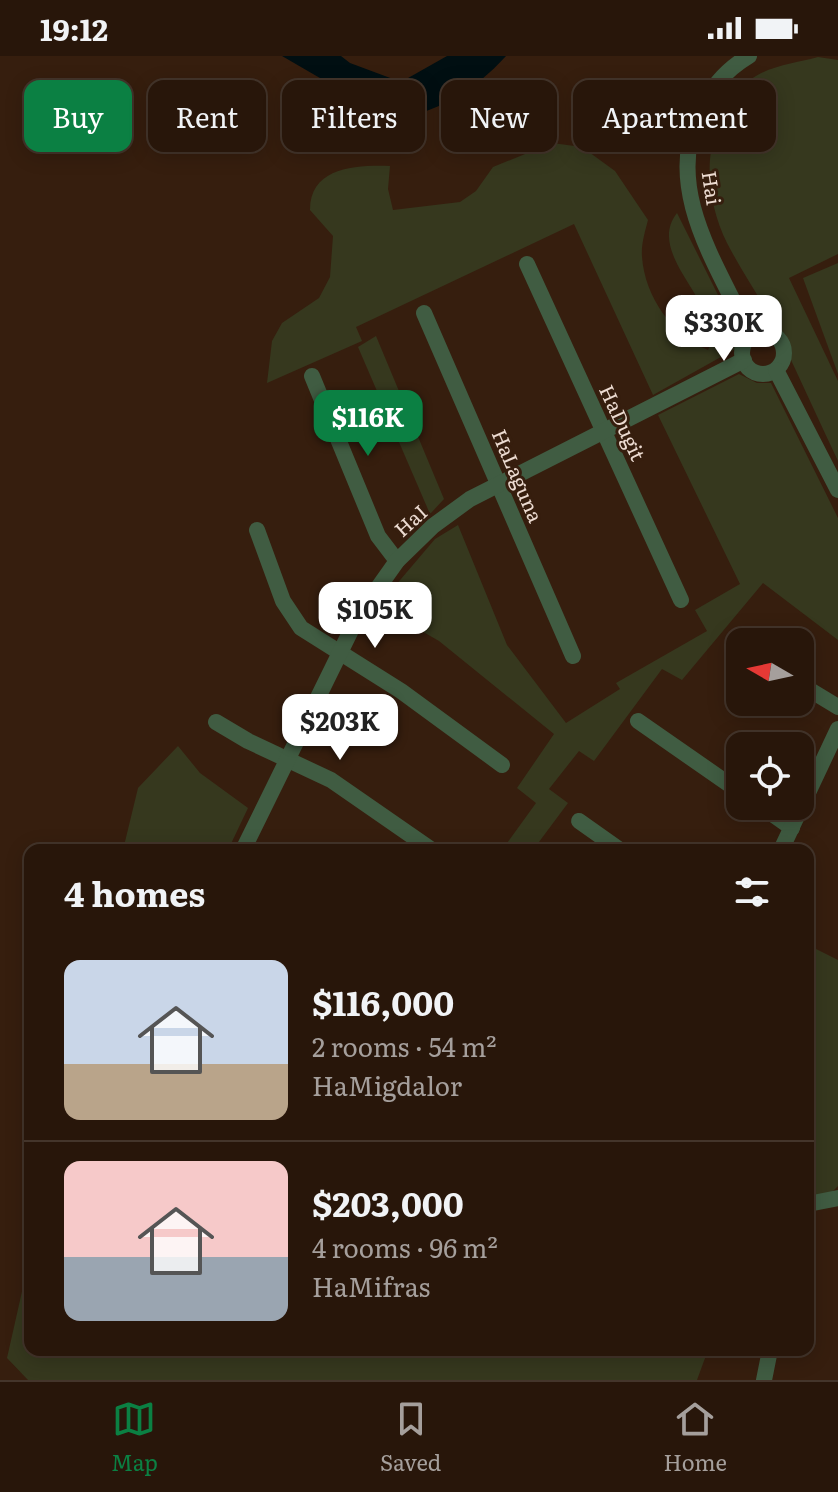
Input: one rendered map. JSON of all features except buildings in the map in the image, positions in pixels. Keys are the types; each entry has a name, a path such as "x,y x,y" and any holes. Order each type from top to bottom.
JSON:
{"street":[{"name":"Hai","path":"749,56 725,73 704,102 694,124 686,172 692,210 702,236 750,336"},
{"name":"HaDugit","path":"527,264 681,600"},
{"name":"HaLaguna","path":"424,313 573,656"},
{"path":"763,332 781,341 784,355 776,370 767,374 755,372 744,360 743,346 750,336 763,332"},
{"name":"HaI","path":"246,844 338,652 376,588 397,561 452,511 744,360"},
{"path":"776,370 838,490"},
{"path":"312,376 378,536 397,561"},
{"path":"257,530 291,616 315,640 401,691 502,765"},
{"path":"814,692 838,707"},
{"path":"638,721 726,782"},
{"path":"216,722 356,794 424,844"},
{"path":"784,844 836,737"},
{"path":"781,820 792,828"},
{"path":"579,821 612,844"},
{"path":"814,1203 838,1198"},
{"path":"764,1380 769,1356"}],"green space":[{"path":"818,57 838,60 838,254 789,278 838,381 838,461 776,328 727,243 713,201 711,152 776,152 776,80 750,80 782,66"},
{"path":"557,144 573,146 573,152 589,152 615,171 648,220 642,257 644,272 655,300 672,325 708,350 711,334 707,317 670,247 669,230 677,213 727,313 737,348 653,395 574,224 356,327 362,341 267,383 272,341 282,323 319,298 330,277 333,236 310,210 312,196 326,177 350,168 390,166 388,189 393,210 460,202 476,191 493,167 530,152 557,152"},
{"path":"838,263 838,374 803,278"},
{"path":"376,336 444,499 430,514 358,347"},
{"path":"739,374 757,383 771,383 838,518 838,640 763,583 682,680 662,669 594,761 579,751 549,789 568,803 537,844 506,844 536,803 517,788 554,734 439,641 378,606 435,539 458,525 507,645 566,723 620,689 616,683 707,631 695,610 740,584 658,415"},
{"path":"178,746 200,773 248,808 231,844 124,844 138,788"},
{"path":"814,948 838,960 838,1186 814,1210"},
{"path":"24,1283 24,1356 706,1356 697,1380 28,1380 7,1358"}],"shaded area":[{"path":"282,56 341,56 350,63 396,80 323,80"},
{"path":"447,56 506,56 481,80 441,80 441,105 427,111 425,80 405,80"}]}
